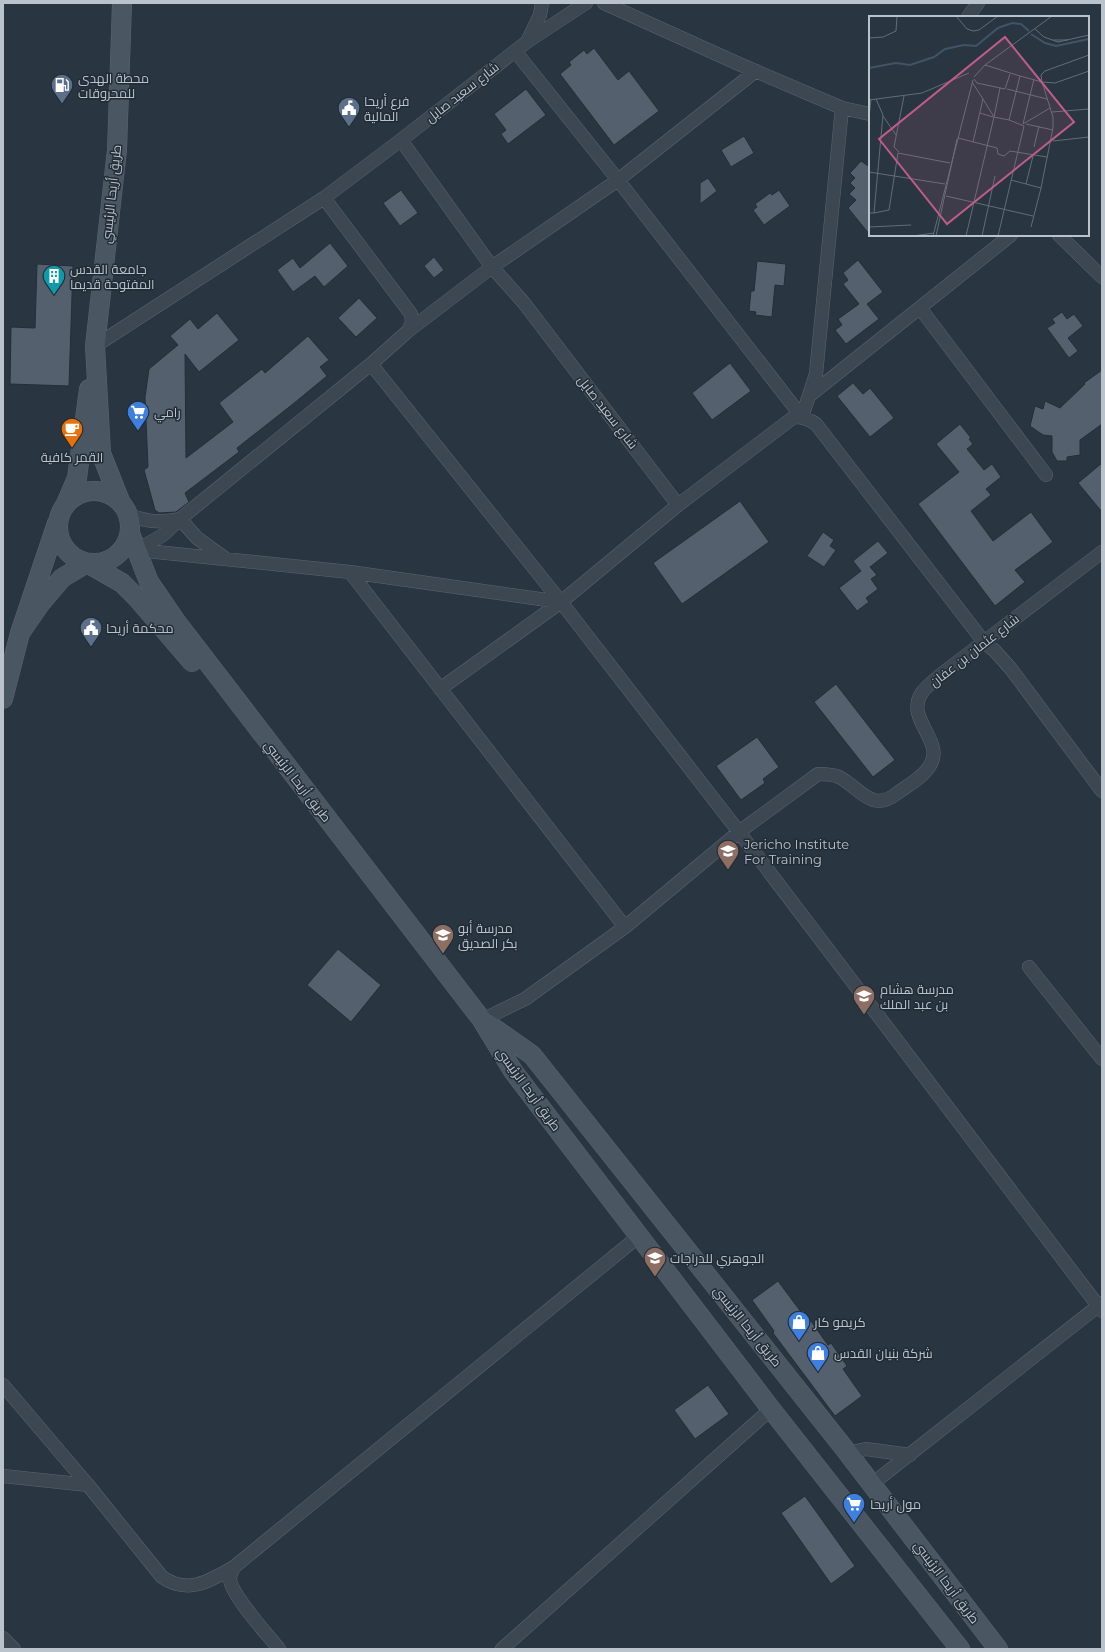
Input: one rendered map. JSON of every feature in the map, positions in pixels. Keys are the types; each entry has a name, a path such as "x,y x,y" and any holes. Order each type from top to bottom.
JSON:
{"main road":[{"name":"طريق أريحا الرئيسي","path":"122,3 117,150 95,346 101,452 149,582 175,620 482,1020 513,1071 772,1410 960,1649"},
{"path":"3,699 20,633 62,512 77,478 95,346"},
{"path":"20,633 40,604 62,578 87,563 99,564 120,554 126,544 129,525 109,494 98,491 85,492 74,498 62,512 58,530 61,541 67,552 74,558 87,563 117,580 130,591 195,665 268,742"},
{"name":"طريق أريحا الرئيسي","path":"482,1020 532,1054 848,1452 998,1649"}],"street":[{"path":"528,41 540,15 542,3"},
{"name":"شارع سعيد صايل","path":"586,3 528,41 401,140 492,267 528,309 678,505"},
{"path":"604,3 842,108 869,114"},
{"path":"969,16 978,3"},
{"path":"515,51 618,180 802,417"},
{"path":"129,525 163,535 180,519 371,364 408,331 492,267 618,180 756,71"},
{"path":"802,417 816,374 842,108"},
{"path":"95,346 324,198 401,140"},
{"path":"324,198 410,314 412,322 408,331"},
{"path":"809,396 1010,236"},
{"path":"1060,236 1102,276"},
{"path":"920,308 1046,475"},
{"path":"371,364 562,602 1101,1307 872,1484"},
{"path":"440,688 562,602 678,505 794,417 802,417 816,424 984,642 995,651 1011,669 1102,791"},
{"path":"129,525 180,519"},
{"path":"180,519 197,538 226,559"},
{"path":"129,525 226,559 350,572 562,602"},
{"name":"شارع عثمان بن عفان","path":"739,832 818,774 839,777 873,801 883,800 894,796 925,772 934,758 934,748 919,716 918,698 922,692 943,673 1102,552"},
{"path":"350,572 625,927"},
{"path":"482,1020 525,999 625,927 739,832"},
{"path":"1029,967 1102,1059"},
{"path":"3,1385 88,1484 162,1577 171,1583 190,1586 209,1581 234,1567 639,1236"},
{"path":"502,1649 772,1410"},
{"path":"848,1452 866,1449 910,1455"},
{"path":"3,1476 88,1484"},
{"path":"234,1567 231,1572 230,1579 238,1597 279,1649"},
{"path":"3,1638 14,1649"}],"building":[{"path":"594,48 618,80 629,71 659,111 614,145 560,74 571,65 569,62 584,50 587,54"},
{"path":"526,89 546,115 508,144 501,134 506,130 494,114"},
{"path":"744,136 754,153 731,167 721,150"},
{"path":"861,161 869,166 869,234 848,208 856,200 849,194 855,188 850,183 855,178 850,173"},
{"path":"708,178 717,191 700,204 700,183"},
{"path":"401,190 418,213 400,226 383,203"},
{"path":"779,190 790,206 764,225 753,210 757,207 755,204 770,193 772,195"},
{"path":"330,243 348,266 324,287 315,276 293,292 277,270 293,258 300,268"},
{"path":"434,257 444,270 434,278 424,266"},
{"path":"858,260 883,292 867,304 879,319 846,344 835,330 842,325 838,319 859,304 843,284 848,280 843,273"},
{"path":"757,261 786,264 784,286 775,285 772,317 755,315 756,312 749,311 751,291 754,291"},
{"name":"جامعة القدس المفتوحة قديما","path":"37,264 73,266 69,386 10,384 11,327 35,328"},
{"path":"359,298 377,318 356,337 338,318"},
{"path":"1062,312 1067,319 1074,314 1083,326 1068,338 1078,351 1069,358 1047,328 1055,323 1052,319"},
{"path":"217,313 239,340 199,372 185,354 186,458 233,422 219,403 262,369 265,373 308,336 329,360 320,367 327,376 237,448 239,452 185,493 189,502 176,512 159,513 155,510 144,470 148,467 145,397 149,369 178,345 170,336 190,319 198,329"},
{"path":"730,363 751,391 712,420 692,393"},
{"path":"1102,370 1102,424 1080,440 1080,455 1067,457 1067,461 1057,461 1052,452 1052,436 1043,435 1030,426 1035,406 1043,409 1045,401 1060,408 1085,384 1084,383"},
{"path":"853,383 863,394 870,388 894,418 870,437 837,396"},
{"path":"960,424 971,438 969,439 973,444 967,449 984,470 992,464 1001,477 986,489 991,495 971,511 993,541 1031,512 1053,542 1015,570 1025,582 995,606 918,504 959,472 936,444"},
{"path":"1102,463 1102,512 1078,483"},
{"path":"740,501 769,542 682,604 653,563"},
{"path":"823,532 834,540 830,546 836,550 824,567 807,556"},
{"path":"878,541 888,553 870,567 877,575 871,579 878,589 866,598 869,602 857,611 839,588 861,571 853,561"},
{"path":"836,684 895,760 873,777 814,702"},
{"path":"757,737 779,767 763,779 765,783 741,800 716,766"},
{"path":"338,949 381,985 351,1022 307,985"},
{"path":"778,1281 801,1312 803,1310 828,1345 831,1343 847,1366 843,1369 862,1396 835,1416 773,1333 774,1331 752,1300"},
{"path":"708,1385 729,1414 695,1439 674,1410"},
{"path":"805,1496 855,1566 831,1584 781,1513"}],"place":[{"name":"محطة الهدى للمحروقات","path":"62,104"},
{"name":"فرع أريحا المالية","path":"349,128"},
{"name":"جامعة القدس المفتوحة قديما","path":"54,296"},
{"name":"رامي","path":"138,432"},
{"name":"القمر كافية","path":"72,448"},
{"name":"محكمة أريحا","path":"91,648"},
{"name":"Jericho Institute For Training","path":"728,870"},
{"name":"مدرسة أبو بكر الصديق","path":"443,954"},
{"name":"مدرسة هشام بن عبد الملك","path":"864,1016"},
{"name":"الجوهري للدراجات","path":"655,1278"},
{"name":"كريمو كار","path":"799,1342"},
{"name":"شركة بنيان القدس","path":"818,1372"},
{"name":"مول أريحا","path":"854,1524"}]}
